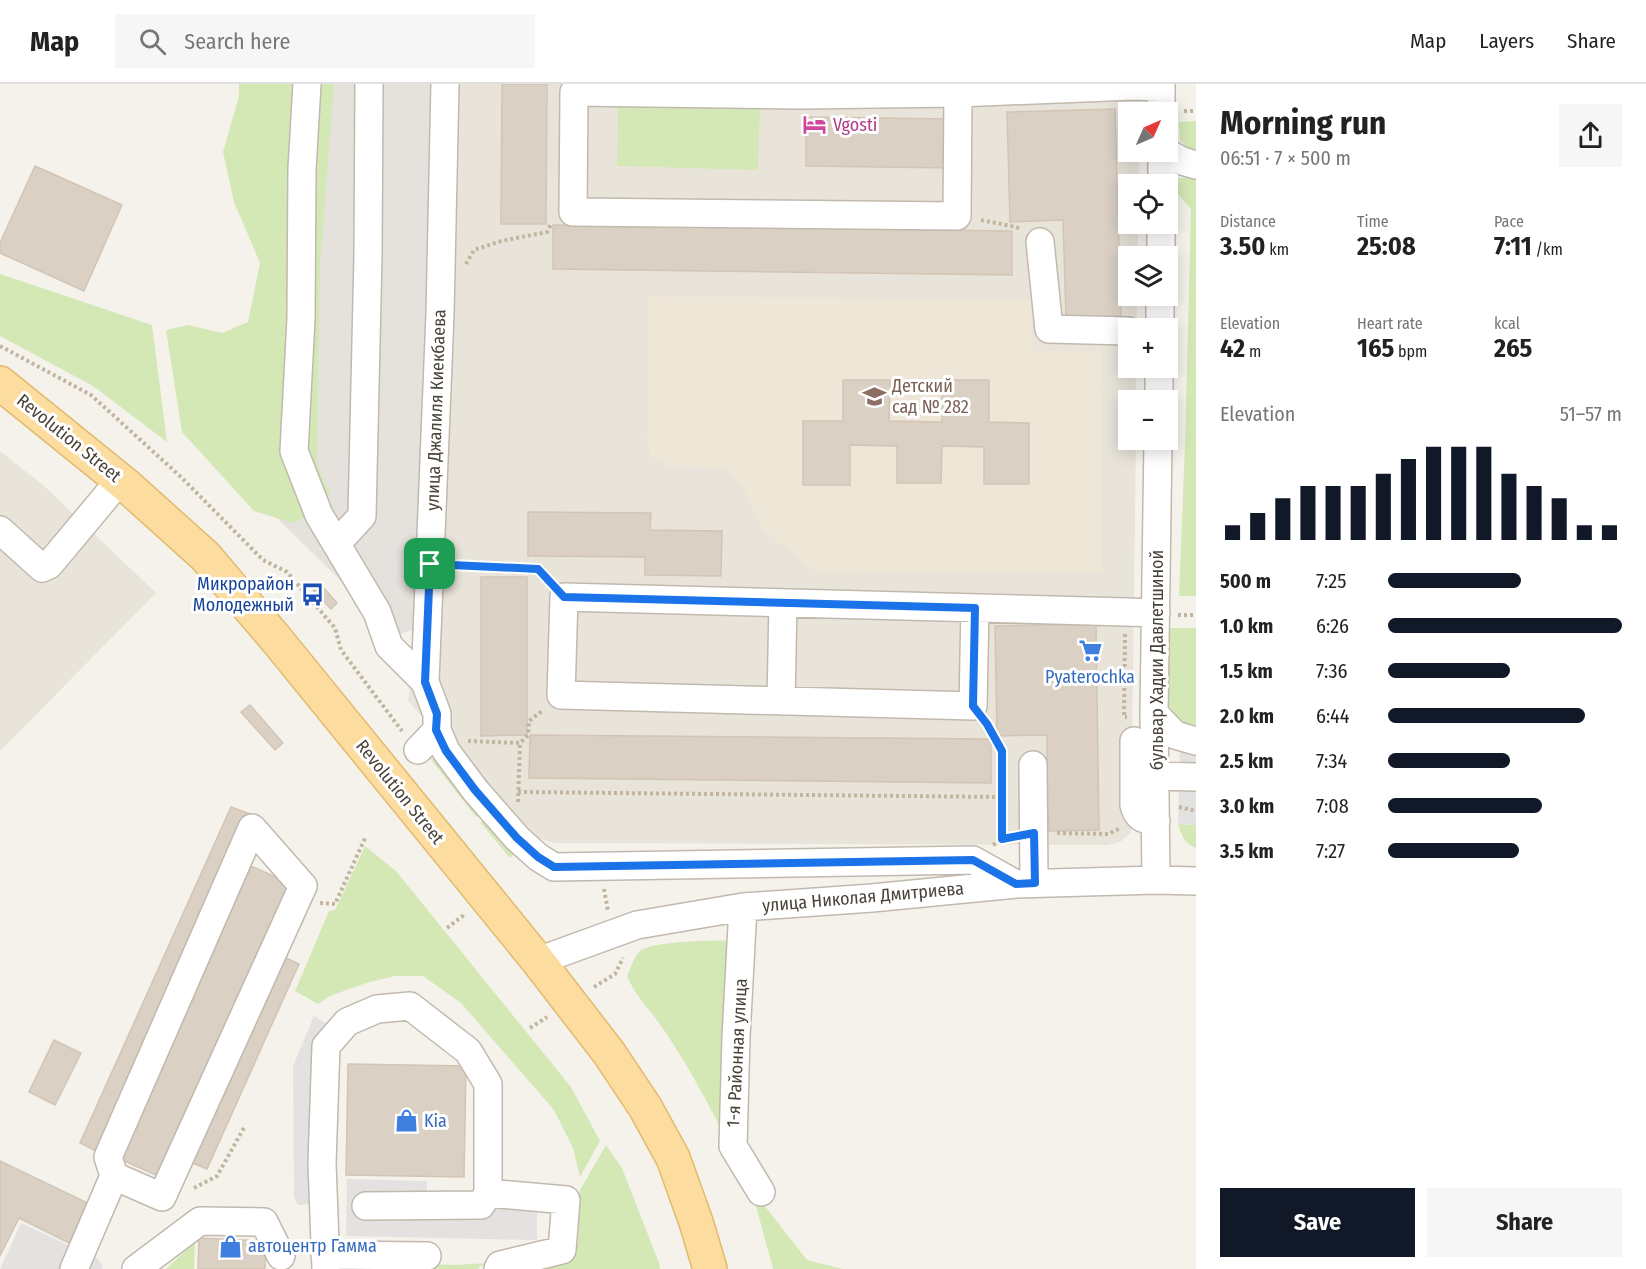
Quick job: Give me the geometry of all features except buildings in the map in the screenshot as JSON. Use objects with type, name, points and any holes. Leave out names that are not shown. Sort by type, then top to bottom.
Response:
[{"type":"main road","name":"Revolution Street","points":[[0,383],[120,480],[206,556],[538,961],[615,1062],[645,1107],[673,1158],[710,1269]]},
{"type":"street","points":[[307,84],[302,169],[302,319],[294,451],[319,515],[377,612],[389,646],[425,682]]},
{"type":"street","points":[[337,543],[362,516],[369,84]]},
{"type":"street","name":"улица Джалиля Киекбаева","points":[[445,84],[440,314],[425,682],[437,714],[436,730],[446,751],[475,790],[517,838],[538,857],[554,867],[973,860]]},
{"type":"street","points":[[958,93],[957,216],[573,212],[574,92],[800,95],[958,93],[1133,86],[1161,94]]},
{"type":"street","points":[[1178,159],[1196,165]]},
{"type":"street","points":[[1040,242],[1049,328],[1118,331]]},
{"type":"street","name":"бульвар Хадии Давлетшиной","points":[[1156,880],[1149,810],[1156,776],[1154,713],[1158,450]]},
{"type":"street","points":[[0,530],[42,568],[49,566],[120,480]]},
{"type":"street","points":[[975,608],[973,706],[561,695],[564,597],[1126,612],[1156,613]]},
{"type":"street","points":[[781,701],[783,603]]},
{"type":"street","points":[[1154,713],[1175,735],[1196,741]]},
{"type":"street","points":[[418,750],[436,730]]},
{"type":"street","points":[[1134,741],[1149,810]]},
{"type":"street","points":[[973,860],[1025,883],[1034,833],[1033,765]]},
{"type":"street","points":[[1156,776],[1196,777]]},
{"type":"street","points":[[74,1269],[114,1176],[108,1157],[252,828],[303,886],[162,1197],[114,1176]]},
{"type":"street","name":"улица Николая Дмитриева","points":[[538,961],[637,925],[743,907],[872,898],[1025,883],[1196,881]]},
{"type":"street","name":"1-я Районная улица","points":[[743,907],[733,1146],[761,1192]]},
{"type":"street","points":[[366,1206],[481,1205],[489,1193],[488,1084],[468,1051],[410,1006],[377,1009],[347,1022],[326,1046],[322,1163],[326,1262],[427,1256]]},
{"type":"street","points":[[489,1193],[566,1200],[562,1250],[500,1265],[498,1269]]},
{"type":"street","points":[[136,1269],[200,1221],[264,1222],[281,1256]]},
{"type":"path","points":[[462,272],[474,250],[501,241],[547,232],[556,215],[573,212]]},
{"type":"path","points":[[957,216],[1016,227],[1040,242]]},
{"type":"path","points":[[0,346],[91,395],[181,477],[263,560],[287,572],[335,628],[340,650],[418,750]]},
{"type":"path","points":[[430,564],[538,569],[564,597]]},
{"type":"path","points":[[1126,612],[1124,717],[1134,717],[1134,741]]},
{"type":"path","points":[[517,838],[520,743],[528,735],[529,721],[561,695]]},
{"type":"path","points":[[973,706],[987,724],[1002,751],[1002,839]]},
{"type":"path","points":[[436,730],[467,741],[520,743]]},
{"type":"path","points":[[518,792],[1002,797]]},
{"type":"path","points":[[973,860],[1002,839],[1034,833],[1109,834],[1125,822],[1149,810],[1173,805],[1196,811]]},
{"type":"path","points":[[296,902],[335,904],[366,836]]},
{"type":"path","points":[[530,1028],[615,974],[625,955]]},
{"type":"path","points":[[162,1197],[177,1197],[217,1176],[245,1126]]},
{"type":"shaded area","points":[[287,84],[439,84],[416,629],[396,635],[272,513]]},
{"type":"shaded area","points":[[439,84],[1140,84],[1139,102],[1118,102],[1118,162],[1139,162],[1139,174],[1118,174],[1118,234],[1138,234],[1138,246],[1118,246],[1118,306],[1137,306],[1137,318],[1118,318],[1118,378],[1136,378],[1136,390],[1118,390],[1118,450],[1136,450],[1131,833],[1120,842],[1107,845],[554,843],[522,833],[408,701],[416,629]]},
{"type":"shaded area","name":"Детский сад № 282","points":[[648,296],[1032,300],[1032,351],[1101,351],[1102,571],[818,574],[763,530],[743,487],[724,467],[666,466],[651,456],[647,441]]},
{"type":"shaded area","points":[[0,451],[43,485],[156,593],[0,751]]},
{"type":"shaded area","points":[[1180,746],[1196,747],[1196,825],[1178,824]]},
{"type":"shaded area","points":[[314,1016],[333,1028],[315,1204],[298,1205],[294,1197],[293,1066]]},
{"type":"shaded area","points":[[347,1179],[427,1181],[427,1201],[537,1203],[537,1240],[346,1236]]},
{"type":"shaded area","points":[[21,1223],[98,1259],[102,1269],[0,1269]]},
{"type":"green space","points":[[239,84],[334,84],[320,267],[317,465],[330,493],[305,517],[292,523],[254,511],[182,432],[166,330],[188,325],[222,333],[248,322],[260,263],[234,202],[223,152],[239,96]]},
{"type":"green space","points":[[618,101],[760,105],[758,170],[617,166]]},
{"type":"green space","points":[[1196,121],[1196,152],[1190,150],[1180,140],[1179,122]]},
{"type":"green space","points":[[1178,178],[1196,178],[1196,596],[1179,596],[1185,445],[1191,209],[1178,194]]},
{"type":"green space","points":[[0,274],[152,325],[167,442],[93,386],[0,336]]},
{"type":"green space","points":[[1164,628],[1196,628],[1196,732],[1186,730],[1167,712]]},
{"type":"green space","points":[[429,757],[443,764],[485,813],[476,817]]},
{"type":"green space","points":[[491,818],[519,851],[510,858],[480,822]]},
{"type":"green space","points":[[1178,824],[1196,825],[1196,848],[1184,839]]},
{"type":"green space","points":[[365,846],[396,871],[571,1087],[600,1141],[580,1177],[573,1148],[554,1110],[461,1003],[423,976],[395,976],[366,983],[330,996],[318,1004],[295,991],[329,911],[335,910]]},
{"type":"green space","points":[[738,940],[728,1143],[683,1060],[635,992],[627,976],[640,951],[648,947],[672,943]]},
{"type":"green space","points":[[606,1145],[622,1168],[660,1269],[539,1269],[568,1255],[578,1243],[580,1190]]},
{"type":"green space","points":[[760,1200],[807,1260],[843,1269],[773,1269],[756,1206]]},
{"type":"green space","points":[[195,1242],[194,1269],[166,1269]]},
{"type":"green space","points":[[346,1262],[456,1265],[486,1263],[477,1269],[340,1269]]},
{"type":"place","name":"Vgosti","points":[[815,125]]},
{"type":"place","name":"Детский сад № 282","points":[[874,396]]},
{"type":"place","name":"Микрорайон Молодежный","points":[[312,594]]},
{"type":"place","name":"Pyaterochka","points":[[1090,651]]},
{"type":"place","name":"Kia","points":[[406,1121]]},
{"type":"place","name":"автоцентр Гамма","points":[[230,1246]]},
{"type":"route","points":[[430,564],[538,569],[564,597],[975,608],[973,706],[987,724],[1002,751],[1002,839],[1034,833],[1035,883],[1016,884],[973,860],[554,867],[538,857],[517,838],[475,790],[446,751],[436,730],[437,714],[425,682],[430,564]]}]
